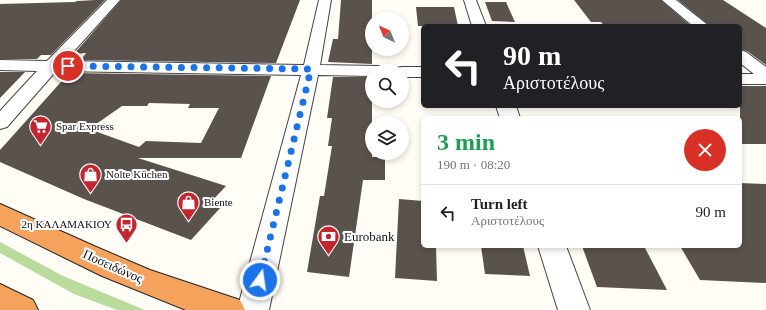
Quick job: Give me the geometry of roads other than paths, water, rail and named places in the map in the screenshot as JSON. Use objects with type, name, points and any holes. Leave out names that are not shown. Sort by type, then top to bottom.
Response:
[{"type":"highway","name":"Ποσειδώνος","points":[[0,214],[39,234],[162,288],[229,310]]},
{"type":"highway","points":[[0,298],[22,310]]},
{"type":"street","points":[[0,123],[51,66],[114,0]]},
{"type":"street","points":[[253,310],[311,69],[325,0]]},
{"type":"street","points":[[470,0],[478,24]]},
{"type":"street","points":[[668,0],[699,24]]},
{"type":"street","points":[[742,57],[766,75]]},
{"type":"street","points":[[0,65],[365,71]]},
{"type":"street","points":[[409,72],[421,72]]},
{"type":"street","points":[[742,78],[766,79]]},
{"type":"street","points":[[553,248],[574,310]]},
{"type":"place","name":"Spar Express","points":[[40,146]]},
{"type":"place","name":"Nolte Küchen","points":[[91,194]]},
{"type":"place","name":"Biente","points":[[189,222]]},
{"type":"place","name":"2η ΚΑΛΑΜΑΚΙΟΥ","points":[[127,244]]},
{"type":"place","name":"Eurobank","points":[[329,256]]}]
